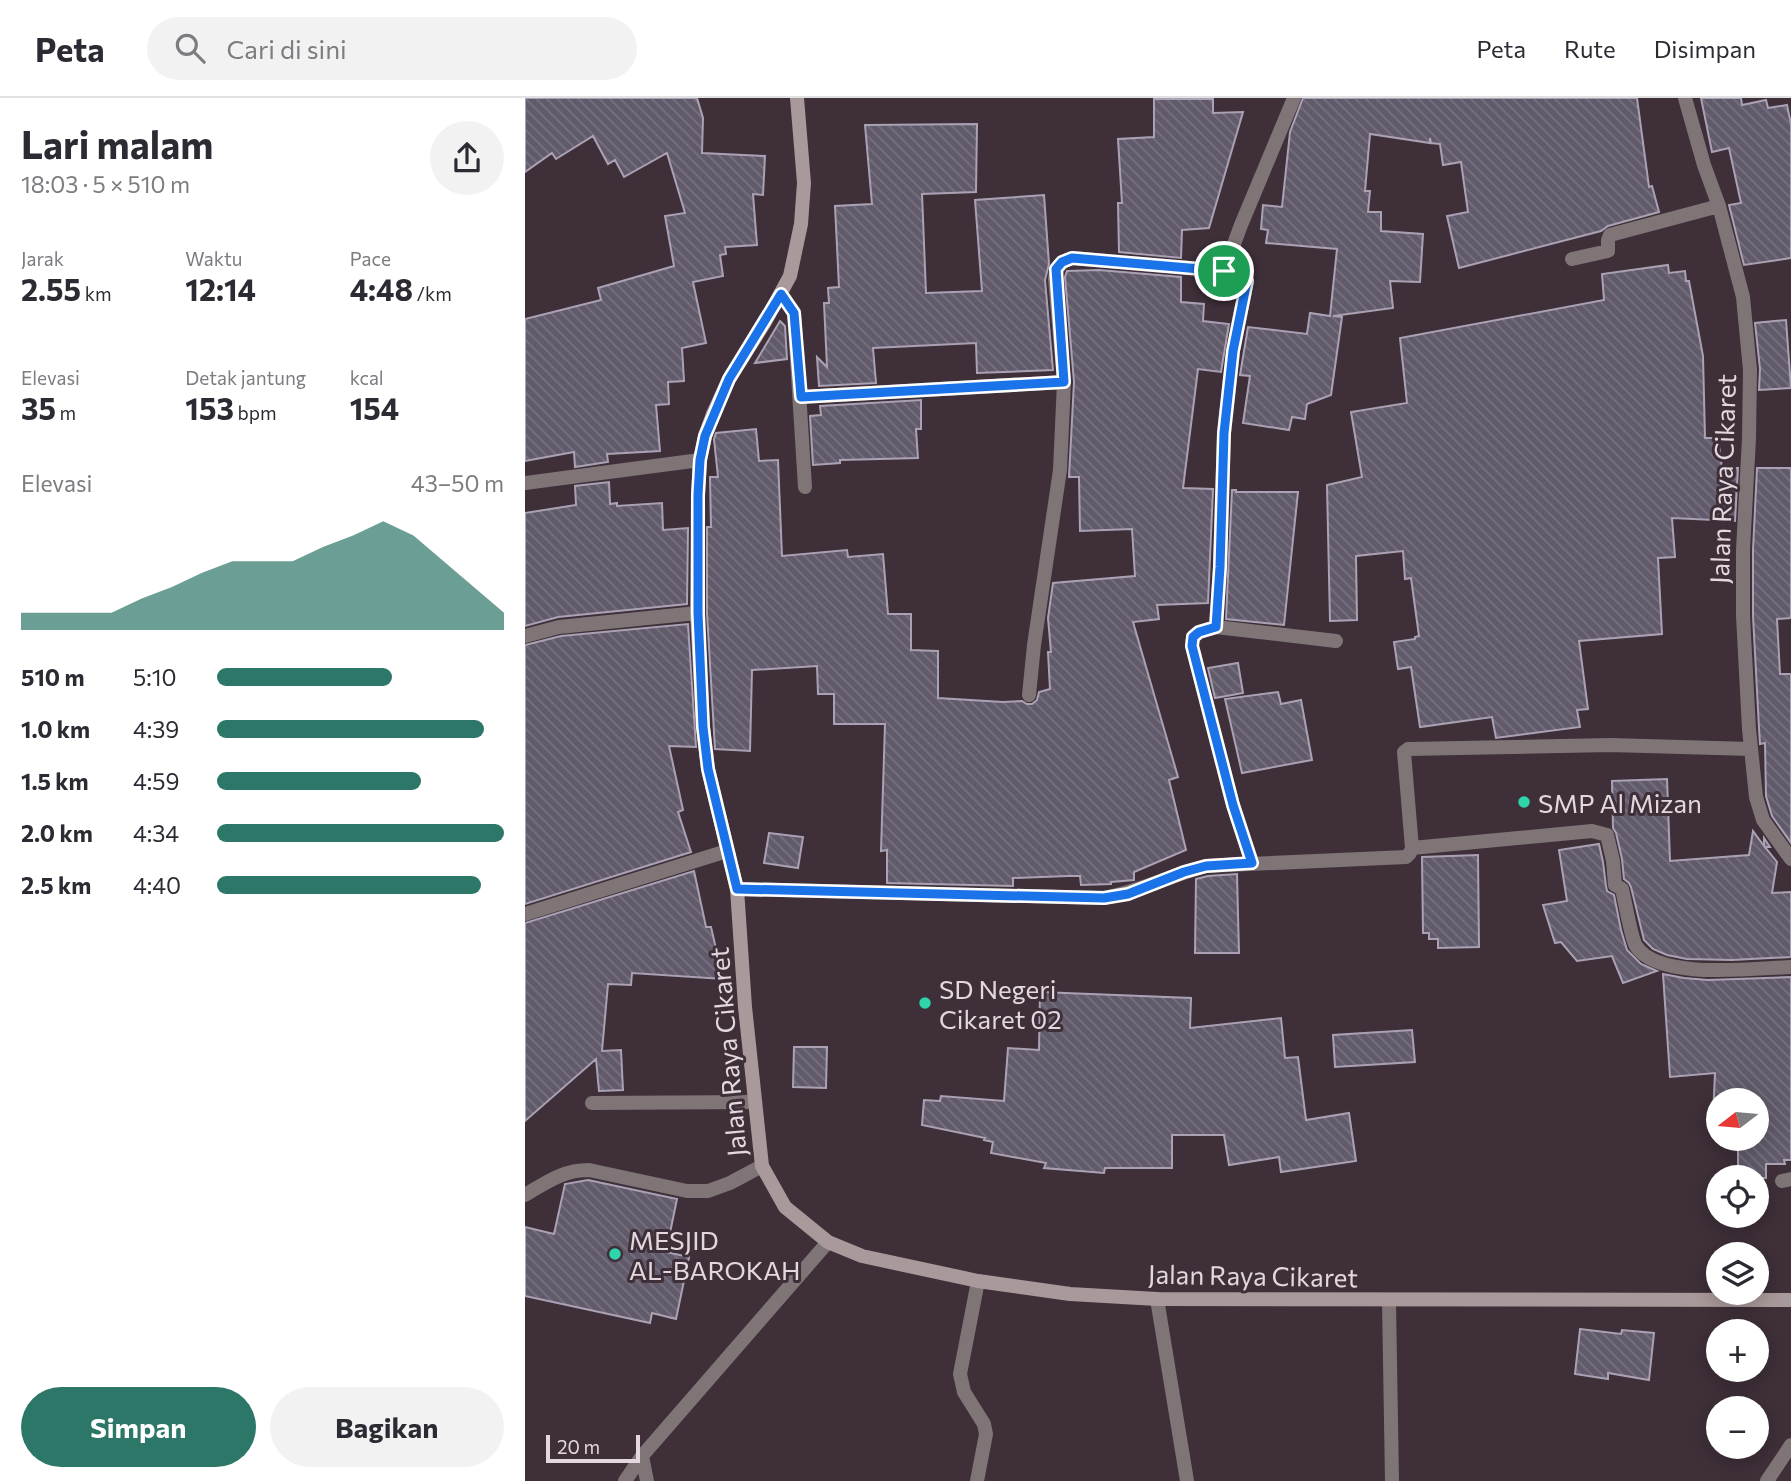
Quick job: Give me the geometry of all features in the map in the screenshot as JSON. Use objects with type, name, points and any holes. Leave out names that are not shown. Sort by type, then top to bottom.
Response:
[{"type":"main road","name":"Jalan Raya Cikaret","points":[[797,98],[804,183],[796,251],[790,276],[729,379],[705,436],[700,460],[698,495],[698,613],[703,727],[708,769],[737,889],[745,1007],[762,1166],[785,1207],[828,1242],[862,1256],[978,1281],[1070,1294],[1157,1299],[1389,1301],[1791,1300]]},
{"type":"street","points":[[1224,271],[1294,98]]},
{"type":"street","name":"Jalan Raya Cikaret","points":[[1685,98],[1719,206],[1743,297],[1750,370],[1743,616],[1751,749],[1756,797],[1763,820],[1791,859]]},
{"type":"street","points":[[1572,259],[1608,251],[1610,236],[1719,206]]},
{"type":"street","points":[[1029,695],[1060,470],[1064,382],[1055,279],[1056,269],[1062,262],[1072,258],[1224,271],[1242,275],[1247,281],[1233,351],[1224,433],[1216,627]]},
{"type":"street","points":[[781,294],[794,313],[805,487]]},
{"type":"street","points":[[801,397],[1064,382]]},
{"type":"street","points":[[525,483],[700,460]]},
{"type":"street","points":[[525,636],[559,627],[698,613]]},
{"type":"street","points":[[1252,863],[1233,805],[1192,646],[1193,637],[1199,632],[1216,627],[1336,641]]},
{"type":"street","points":[[737,889],[1104,898],[1128,894],[1206,866],[1406,856],[1412,848],[1403,752],[1408,749],[1610,745],[1751,749]]},
{"type":"street","points":[[1412,848],[1592,831],[1607,835],[1615,885],[1622,890],[1635,946],[1647,957],[1661,964],[1704,971],[1791,967]]},
{"type":"street","points":[[525,914],[727,851]]},
{"type":"street","points":[[592,1103],[754,1102]]},
{"type":"street","points":[[525,1195],[568,1171],[589,1170],[687,1191],[708,1191],[762,1166]]},
{"type":"street","points":[[625,1481],[642,1456],[828,1242]]},
{"type":"street","points":[[977,1481],[986,1434],[984,1424],[964,1392],[960,1374],[978,1281]]},
{"type":"street","points":[[1157,1299],[1187,1481]]},
{"type":"street","points":[[1389,1301],[1392,1481]]},
{"type":"street","points":[[1767,1481],[1791,1445]]},
{"type":"street","points":[[642,1456],[647,1481]]},
{"type":"building","points":[[525,98],[697,98],[703,118],[702,153],[765,156],[763,195],[753,194],[757,245],[725,247],[726,254],[720,255],[723,276],[693,282],[706,343],[682,348],[684,381],[668,382],[669,404],[656,405],[660,451],[607,454],[608,462],[575,467],[574,452],[525,461],[525,319],[601,300],[598,288],[674,266],[665,216],[685,213],[667,153],[624,177],[615,160],[608,164],[593,136],[556,159],[552,153],[525,172]]},
{"type":"building","points":[[1303,98],[1637,98],[1649,187],[1652,186],[1659,212],[1608,226],[1601,231],[1459,268],[1447,216],[1468,212],[1461,162],[1443,165],[1440,144],[1431,143],[1430,138],[1430,143],[1370,134],[1365,191],[1370,191],[1368,212],[1381,212],[1381,231],[1423,234],[1420,282],[1390,281],[1393,308],[1333,316],[1342,317],[1331,395],[1307,404],[1305,419],[1292,417],[1289,430],[1243,423],[1250,376],[1240,375],[1248,327],[1307,334],[1310,313],[1330,316],[1337,249],[1266,243],[1268,230],[1261,229],[1263,205],[1282,207],[1290,132]]},
{"type":"building","points":[[1701,98],[1741,98],[1742,105],[1766,100],[1768,108],[1787,105],[1791,124],[1791,258],[1744,265],[1729,205],[1741,203],[1729,148],[1712,152]]},
{"type":"building","points":[[1154,99],[1213,99],[1213,113],[1243,112],[1209,228],[1182,230],[1181,258],[1119,252],[1118,203],[1122,203],[1118,139],[1154,137]]},
{"type":"building","points":[[977,124],[976,192],[922,194],[926,293],[982,291],[975,200],[1044,195],[1049,264],[1045,280],[1053,370],[977,373],[976,343],[873,348],[876,383],[819,386],[817,357],[827,367],[824,303],[829,303],[828,288],[839,287],[835,206],[872,204],[865,125]]},
{"type":"building","points":[[1668,265],[1669,273],[1685,271],[1686,281],[1689,281],[1703,356],[1705,438],[1718,438],[1722,468],[1738,468],[1735,521],[1672,518],[1675,557],[1658,558],[1662,634],[1579,641],[1588,709],[1577,710],[1580,727],[1496,738],[1492,717],[1420,727],[1411,667],[1398,669],[1394,642],[1419,636],[1411,578],[1405,579],[1403,551],[1356,556],[1357,620],[1330,621],[1327,485],[1362,477],[1351,412],[1407,403],[1400,338],[1604,300],[1602,274]]},
{"type":"building","points":[[1099,270],[1181,277],[1181,302],[1204,304],[1203,321],[1229,324],[1221,372],[1198,369],[1183,488],[1213,489],[1208,603],[1157,605],[1159,619],[1133,622],[1178,777],[1169,780],[1186,850],[1134,872],[1134,880],[1111,884],[1081,885],[1080,876],[1013,878],[1013,886],[887,883],[887,850],[881,851],[885,724],[834,724],[834,694],[818,694],[817,666],[752,670],[750,751],[715,749],[707,613],[707,527],[711,527],[710,477],[718,477],[714,439],[716,433],[756,429],[759,461],[778,460],[782,556],[847,550],[848,557],[883,554],[888,614],[911,614],[911,650],[938,651],[938,698],[1022,701],[1032,704],[1037,700],[1039,692],[1050,689],[1048,618],[1053,583],[1135,576],[1132,529],[1080,531],[1079,477],[1069,477],[1074,382],[1065,277],[1067,271]]},
{"type":"building","points":[[1786,320],[1791,388],[1759,390],[1760,369],[1755,323]]},
{"type":"building","points":[[780,321],[785,326],[787,359],[755,363]]},
{"type":"building","points":[[921,400],[921,429],[916,429],[918,458],[840,460],[840,463],[813,465],[810,416],[821,415],[820,406]]},
{"type":"building","points":[[1757,468],[1791,468],[1791,618],[1777,619],[1780,674],[1791,674],[1791,843],[1772,816],[1766,796],[1765,743],[1760,744],[1753,616]]},
{"type":"building","points":[[609,482],[610,504],[617,503],[617,506],[662,503],[663,530],[688,528],[687,604],[558,617],[525,626],[525,513],[576,505],[575,486]]},
{"type":"building","points":[[1232,490],[1298,492],[1284,625],[1226,619]]},
{"type":"building","points":[[688,624],[696,747],[669,746],[683,810],[678,812],[691,852],[525,904],[525,645],[561,636]]},
{"type":"building","points":[[1238,663],[1243,693],[1215,698],[1208,668]]},
{"type":"building","points":[[1278,692],[1281,704],[1301,700],[1312,760],[1242,773],[1225,699]]},
{"type":"building","points":[[1667,779],[1670,861],[1749,855],[1753,831],[1764,846],[1764,838],[1770,847],[1765,847],[1777,862],[1772,893],[1791,892],[1791,957],[1687,959],[1653,949],[1644,940],[1631,887],[1624,879],[1622,859],[1613,828],[1612,781]]},
{"type":"building","points":[[769,833],[803,837],[798,868],[764,863]]},
{"type":"building","points":[[1599,844],[1607,891],[1614,895],[1627,950],[1641,964],[1657,971],[1623,983],[1612,956],[1577,961],[1561,942],[1555,943],[1543,905],[1567,901],[1559,850]]},
{"type":"building","points":[[1478,855],[1479,947],[1438,948],[1438,939],[1429,939],[1429,933],[1423,933],[1422,857]]},
{"type":"building","points":[[694,871],[706,927],[711,927],[723,979],[632,973],[631,985],[608,984],[602,1051],[621,1050],[623,1090],[599,1091],[596,1059],[525,1121],[525,923]]},
{"type":"building","points":[[1237,874],[1239,953],[1195,953],[1196,879]]},
{"type":"building","points":[[1663,974],[1708,980],[1791,977],[1791,1160],[1784,1160],[1785,1164],[1738,1165],[1738,1152],[1769,1152],[1769,1088],[1714,1088],[1715,1073],[1670,1077]]},
{"type":"building","points":[[1040,992],[1191,998],[1190,1028],[1281,1018],[1285,1058],[1298,1057],[1306,1120],[1349,1113],[1356,1161],[1281,1172],[1279,1157],[1229,1165],[1224,1135],[1172,1135],[1172,1168],[1105,1168],[1104,1173],[1044,1168],[1046,1163],[991,1153],[993,1142],[984,1140],[985,1138],[922,1125],[924,1100],[940,1101],[941,1096],[1004,1101],[1008,1048],[1039,1050]]},
{"type":"building","points":[[1412,1030],[1415,1062],[1335,1067],[1333,1035]]},
{"type":"building","points":[[794,1047],[827,1047],[826,1088],[793,1087]]},
{"type":"building","points":[[588,1180],[677,1199],[666,1252],[689,1257],[676,1319],[652,1313],[650,1323],[525,1296],[525,1227],[554,1234],[565,1184]]},
{"type":"building","points":[[1580,1329],[1621,1334],[1622,1330],[1654,1333],[1649,1380],[1608,1373],[1608,1379],[1575,1374]]},
{"type":"place","name":"SMP Al Mizan","points":[[1524,802]]},
{"type":"place","name":"SD Negeri Cikaret 02","points":[[925,1003]]},
{"type":"place","name":"MESJID AL-BAROKAH","points":[[615,1254]]},
{"type":"route","points":[[1072,258],[1224,271],[1242,275],[1247,281],[1247,288],[1233,351],[1224,433],[1216,627],[1199,632],[1193,637],[1192,646],[1233,805],[1252,863],[1206,866],[1128,894],[1104,898],[737,889],[708,769],[703,727],[698,613],[700,460],[705,436],[729,379],[781,294],[794,313],[801,397],[1064,382],[1055,279],[1056,269],[1062,262],[1072,258]]}]
